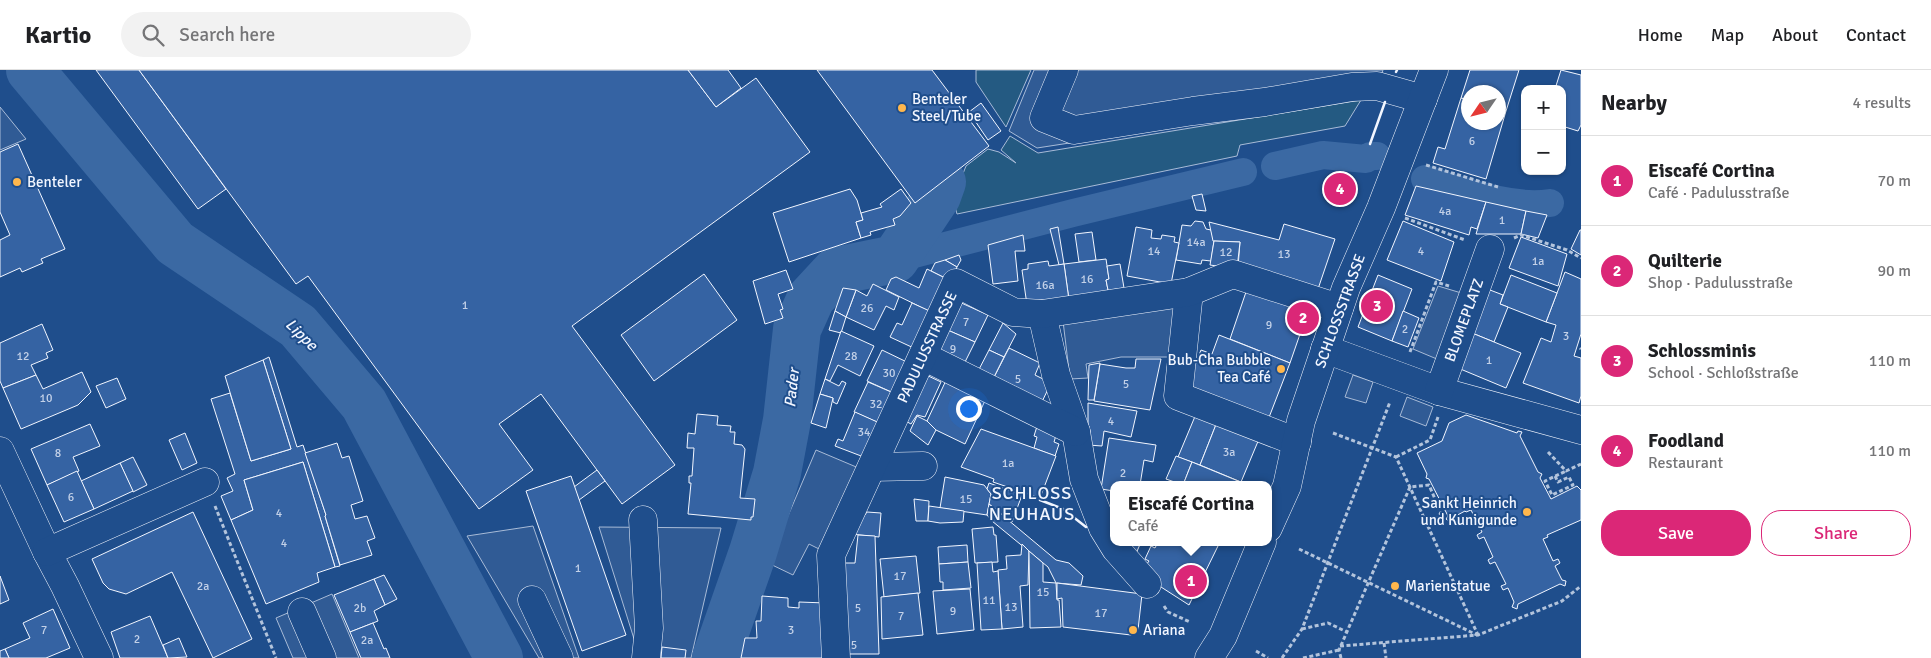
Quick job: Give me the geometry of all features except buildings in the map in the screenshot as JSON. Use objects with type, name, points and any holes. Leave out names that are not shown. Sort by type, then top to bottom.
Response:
[{"type":"street","points":[[1064,70],[1044,118],[1074,130],[1193,111],[1265,102],[1352,87],[1377,86],[1423,99]]},
{"type":"street","name":"SCHLOSSSTRASSE","points":[[1272,519],[1287,486],[1301,421],[1324,349],[1434,70]]},
{"type":"street","name":"BLOMEPLATZ","points":[[1443,392],[1490,249]]},
{"type":"street","name":"PADULUSSTRASSE","points":[[836,658],[831,555],[956,283],[1013,312],[1042,314],[1189,292],[1233,274],[1340,308]]},
{"type":"street","points":[[1189,292],[1178,396],[1297,442]]},
{"type":"street","points":[[1042,314],[1056,375],[1076,432],[1084,479],[1103,528],[1110,539]]},
{"type":"street","points":[[1324,349],[1443,392],[1579,424]]},
{"type":"street","points":[[923,356],[1076,432]]},
{"type":"street","points":[[0,451],[47,552],[100,658]]},
{"type":"street","points":[[872,467],[923,466]]},
{"type":"street","points":[[47,552],[205,482]]},
{"type":"street","points":[[642,520],[649,628],[646,658]]},
{"type":"street","points":[[1115,546],[1147,584]]},
{"type":"street","points":[[1209,658],[1223,636],[1260,546]]},
{"type":"street","points":[[532,600],[559,658]]},
{"type":"street","points":[[302,612],[322,658]]},
{"type":"path","points":[[1418,163],[1498,187]]},
{"type":"path","points":[[1282,658],[1302,629],[1436,282],[1474,294]]},
{"type":"path","points":[[1396,457],[1430,440],[1443,392]]},
{"type":"path","points":[[1333,433],[1396,457],[1478,635]]},
{"type":"path","points":[[1548,452],[1566,471]]},
{"type":"path","points":[[1555,476],[1558,482],[1569,477],[1573,485],[1552,495],[1545,481],[1555,476],[1581,464]]},
{"type":"path","points":[[205,482],[276,658]]},
{"type":"path","points":[[1410,487],[1429,485],[1437,499],[1441,513],[1429,528]]},
{"type":"path","points":[[1341,658],[1340,648],[1410,487]]},
{"type":"path","points":[[1299,549],[1478,635]]},
{"type":"path","points":[[1303,658],[1340,648],[1478,635],[1562,601],[1581,586]]},
{"type":"path","points":[[1302,629],[1328,624],[1347,632]]},
{"type":"path","points":[[1384,643],[1386,658]]},
{"type":"path","points":[[1256,652],[1268,658]]},
{"type":"shaded area","points":[[976,70],[1031,70],[1006,127],[976,82]]},
{"type":"shaded area","points":[[1034,70],[1383,70],[1377,86],[1368,97],[1037,148],[1009,131]]},
{"type":"shaded area","points":[[1361,100],[1345,126],[1240,145],[1237,156],[957,214],[953,199],[966,166],[988,149],[999,152],[1016,163],[1001,150],[1010,136],[1038,153]]},
{"type":"shaded area","points":[[0,107],[26,139],[0,150]]},
{"type":"shaded area","points":[[1438,286],[1468,295],[1444,362],[1413,349]]},
{"type":"shaded area","points":[[1174,304],[1172,357],[1121,357],[1086,364],[1088,378],[1070,379],[1063,321]]},
{"type":"shaded area","points":[[1353,375],[1373,382],[1366,403],[1345,397]]},
{"type":"shaded area","points":[[1407,397],[1433,407],[1426,426],[1400,416]]},
{"type":"shaded area","points":[[816,450],[861,469],[821,550],[809,544],[793,575],[766,562],[782,530]]},
{"type":"shaded area","points":[[533,526],[579,658],[539,658],[467,536]]},
{"type":"shaded area","points":[[599,527],[721,528],[691,658],[640,658]]},
{"type":"shaded area","points":[[332,594],[359,658],[293,658],[276,618]]},
{"type":"waterway","name":"Lippe","points":[[30,70],[175,243],[298,326],[364,404],[499,658]]},
{"type":"waterway","points":[[1275,166],[1323,155],[1366,159],[1370,156],[1377,156]]},
{"type":"waterway","points":[[895,259],[1243,172]]},
{"type":"waterway","points":[[1425,179],[1503,201],[1535,204],[1550,203]]},
{"type":"waterway","name":"Pader","points":[[716,658],[753,552],[777,473],[787,420],[797,329],[811,298],[836,271],[895,259],[937,196],[942,182]]},
{"type":"wall","points":[[1370,144],[1385,102]]},
{"type":"wall","points":[[1040,500],[1063,509],[1086,527]]},
{"type":"place","name":"Benteler Steel/Tube","points":[[902,108]]},
{"type":"place","name":"Benteler","points":[[17,182]]},
{"type":"place","name":"Foodland","points":[[1340,189]]},
{"type":"place","name":"Schlossminis","points":[[1377,306]]},
{"type":"place","name":"Quilterie","points":[[1303,318]]},
{"type":"place","name":"Bub-Cha Bubble Tea Café","points":[[1281,369]]},
{"type":"place","name":"Sankt Heinrich und Kunigunde","points":[[1527,512]]},
{"type":"place","name":"Eiscafé Cortina","points":[[1191,581]]},
{"type":"place","name":"Marienstatue","points":[[1395,586]]},
{"type":"place","name":"Ariana","points":[[1133,630]]},
{"type":"district","name":"SCHLOSS NEUHAUS","points":[[1032,503]]}]
